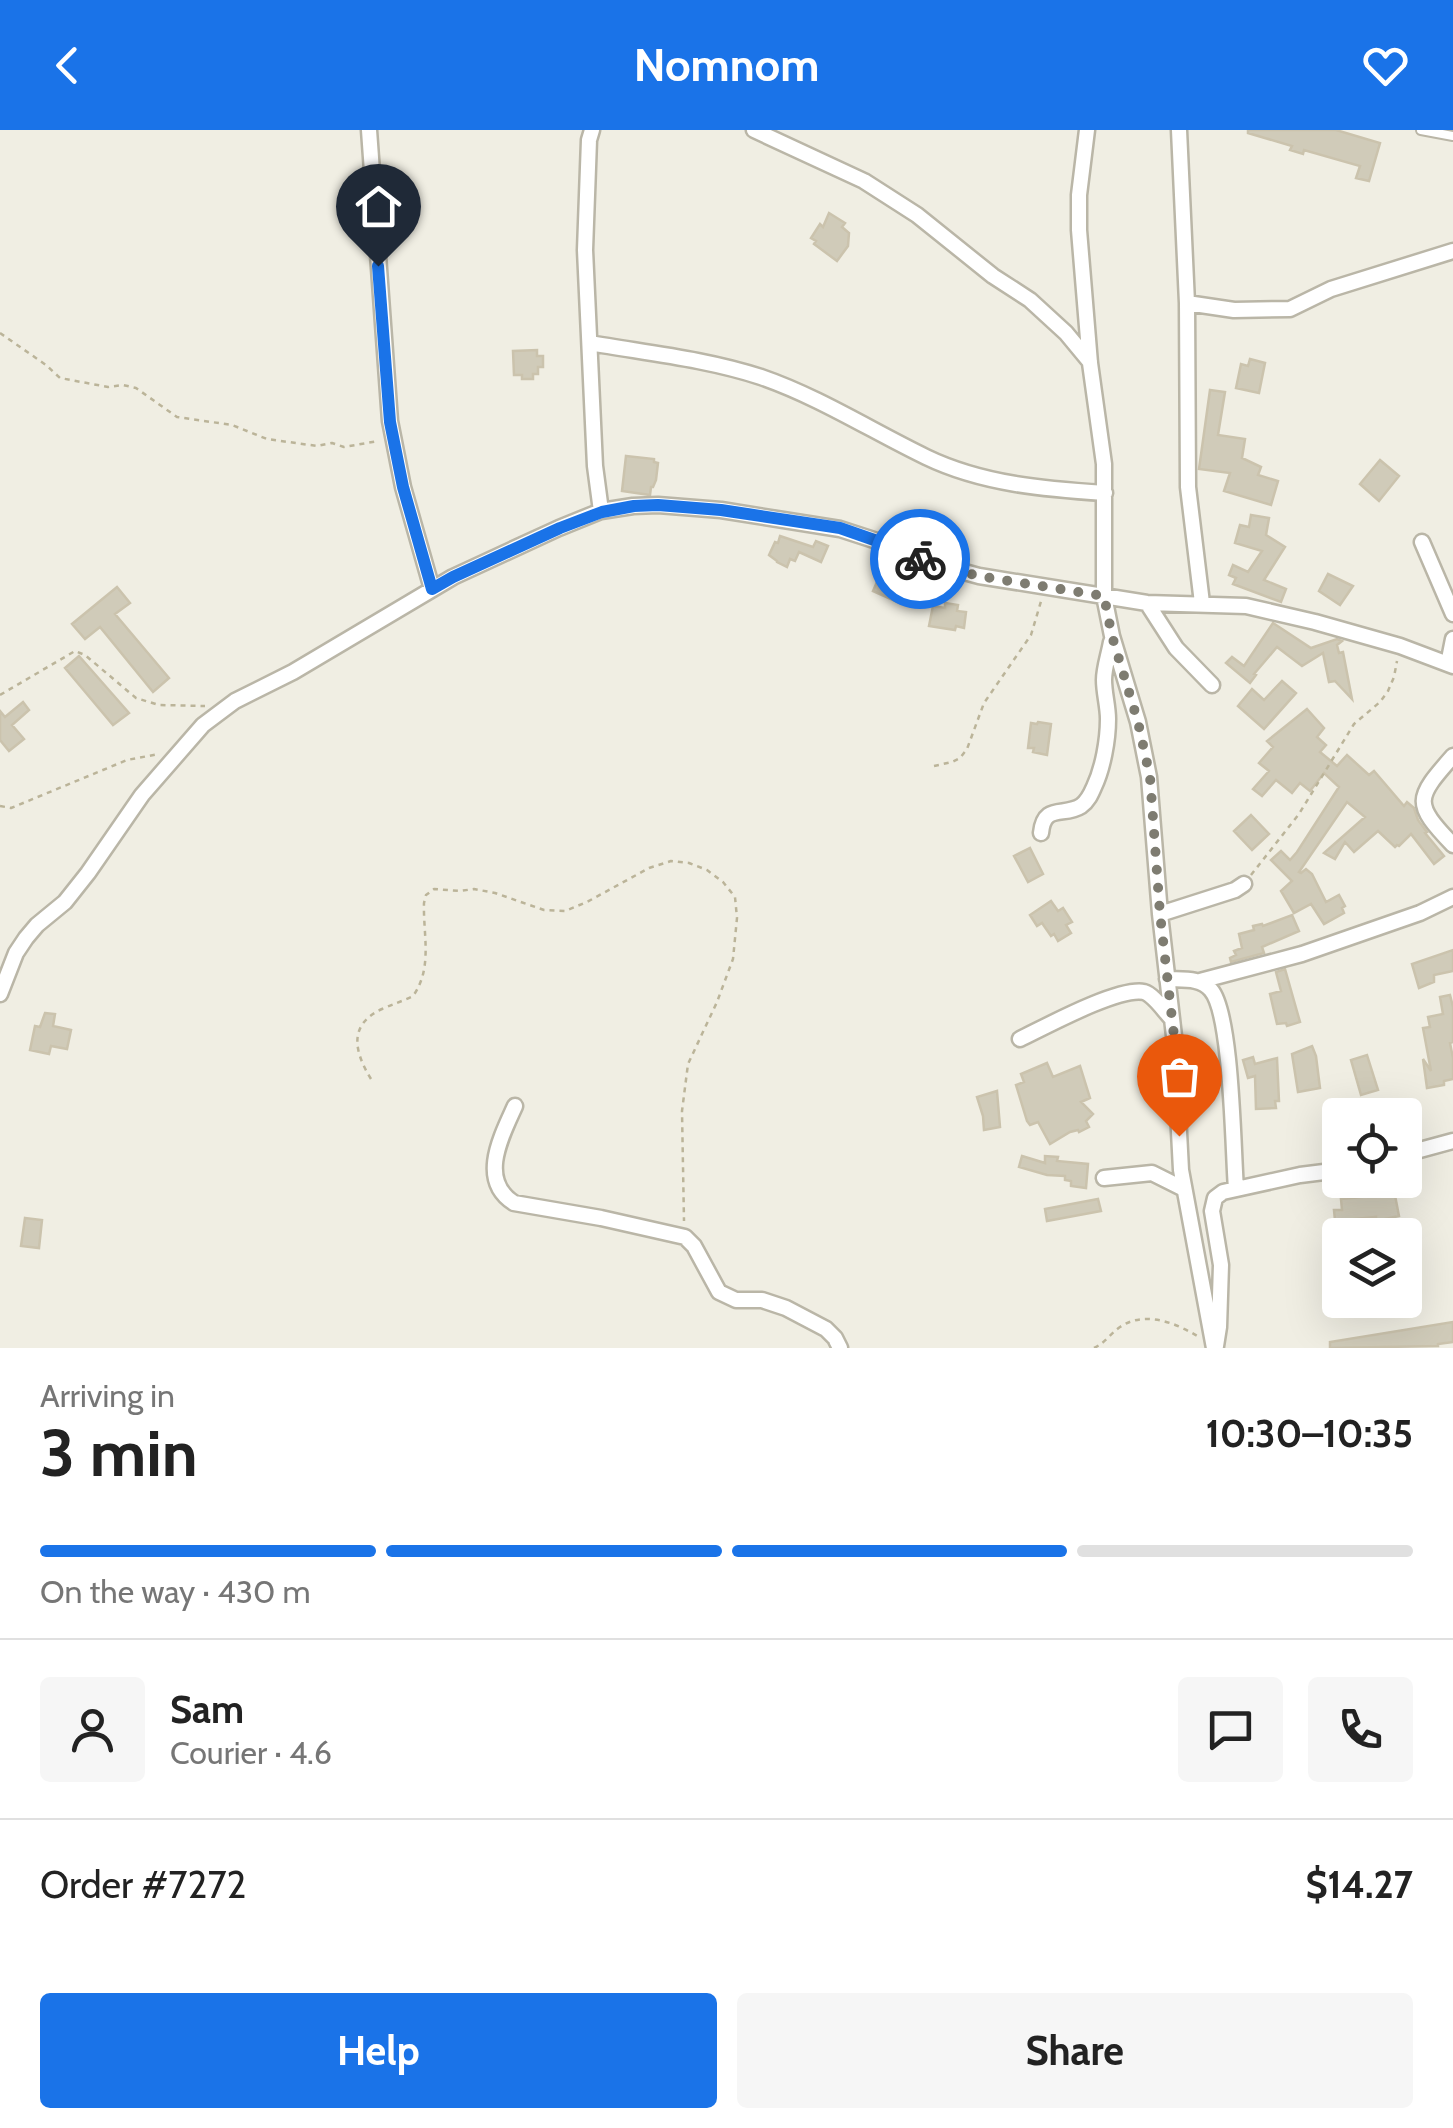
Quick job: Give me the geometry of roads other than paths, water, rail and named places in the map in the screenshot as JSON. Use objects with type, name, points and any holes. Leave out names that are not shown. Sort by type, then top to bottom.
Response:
[{"type":"street","points":[[369,130],[387,400],[403,487],[432,589]]},
{"type":"street","points":[[592,130],[585,250],[595,466],[602,512]]},
{"type":"street","points":[[754,130],[864,182],[918,215],[993,276],[1030,300],[1090,362]]},
{"type":"street","points":[[1086,130],[1079,230],[1100,432],[1104,596],[1150,777],[1184,1189],[1214,1347]]},
{"type":"street","points":[[1179,130],[1187,304],[1188,487],[1202,603]]},
{"type":"street","points":[[1187,304],[1234,310],[1290,309],[1331,289],[1453,252]]},
{"type":"street","points":[[590,344],[706,363],[762,378],[928,458],[985,478],[1038,488],[1104,492]]},
{"type":"street","points":[[0,994],[16,952],[26,938],[65,902],[142,795],[203,725],[226,707],[432,589],[602,512],[658,505],[840,528],[924,562],[978,576],[1147,603],[1246,606],[1400,646],[1450,665],[1453,638]]},
{"type":"street","points":[[1422,542],[1453,614]]},
{"type":"street","points":[[1147,603],[1176,648],[1212,685]]},
{"type":"street","points":[[1041,833],[1046,817],[1077,809],[1086,802],[1096,782],[1108,720],[1104,680],[1112,636]]},
{"type":"street","points":[[1453,756],[1432,780],[1424,794],[1423,807],[1453,845]]},
{"type":"street","points":[[1160,914],[1244,884]]},
{"type":"street","points":[[1167,979],[1200,981],[1302,954],[1453,898]]},
{"type":"street","points":[[1200,981],[1212,990],[1223,1018],[1236,1189]]},
{"type":"street","points":[[1020,1039],[1101,1001],[1142,992],[1149,994],[1172,1020]]},
{"type":"street","points":[[515,1106],[496,1159],[494,1177],[503,1196],[514,1203],[685,1237],[719,1292],[736,1300],[762,1300],[786,1308],[826,1329],[840,1348]]},
{"type":"street","points":[[1422,1149],[1453,1141]]},
{"type":"street","points":[[1214,1347],[1219,1327],[1221,1265],[1212,1203],[1223,1192],[1322,1172]]},
{"type":"street","points":[[1104,1178],[1152,1173],[1184,1189]]},
{"type":"lane","points":[[1421,130],[1453,136]]}]
